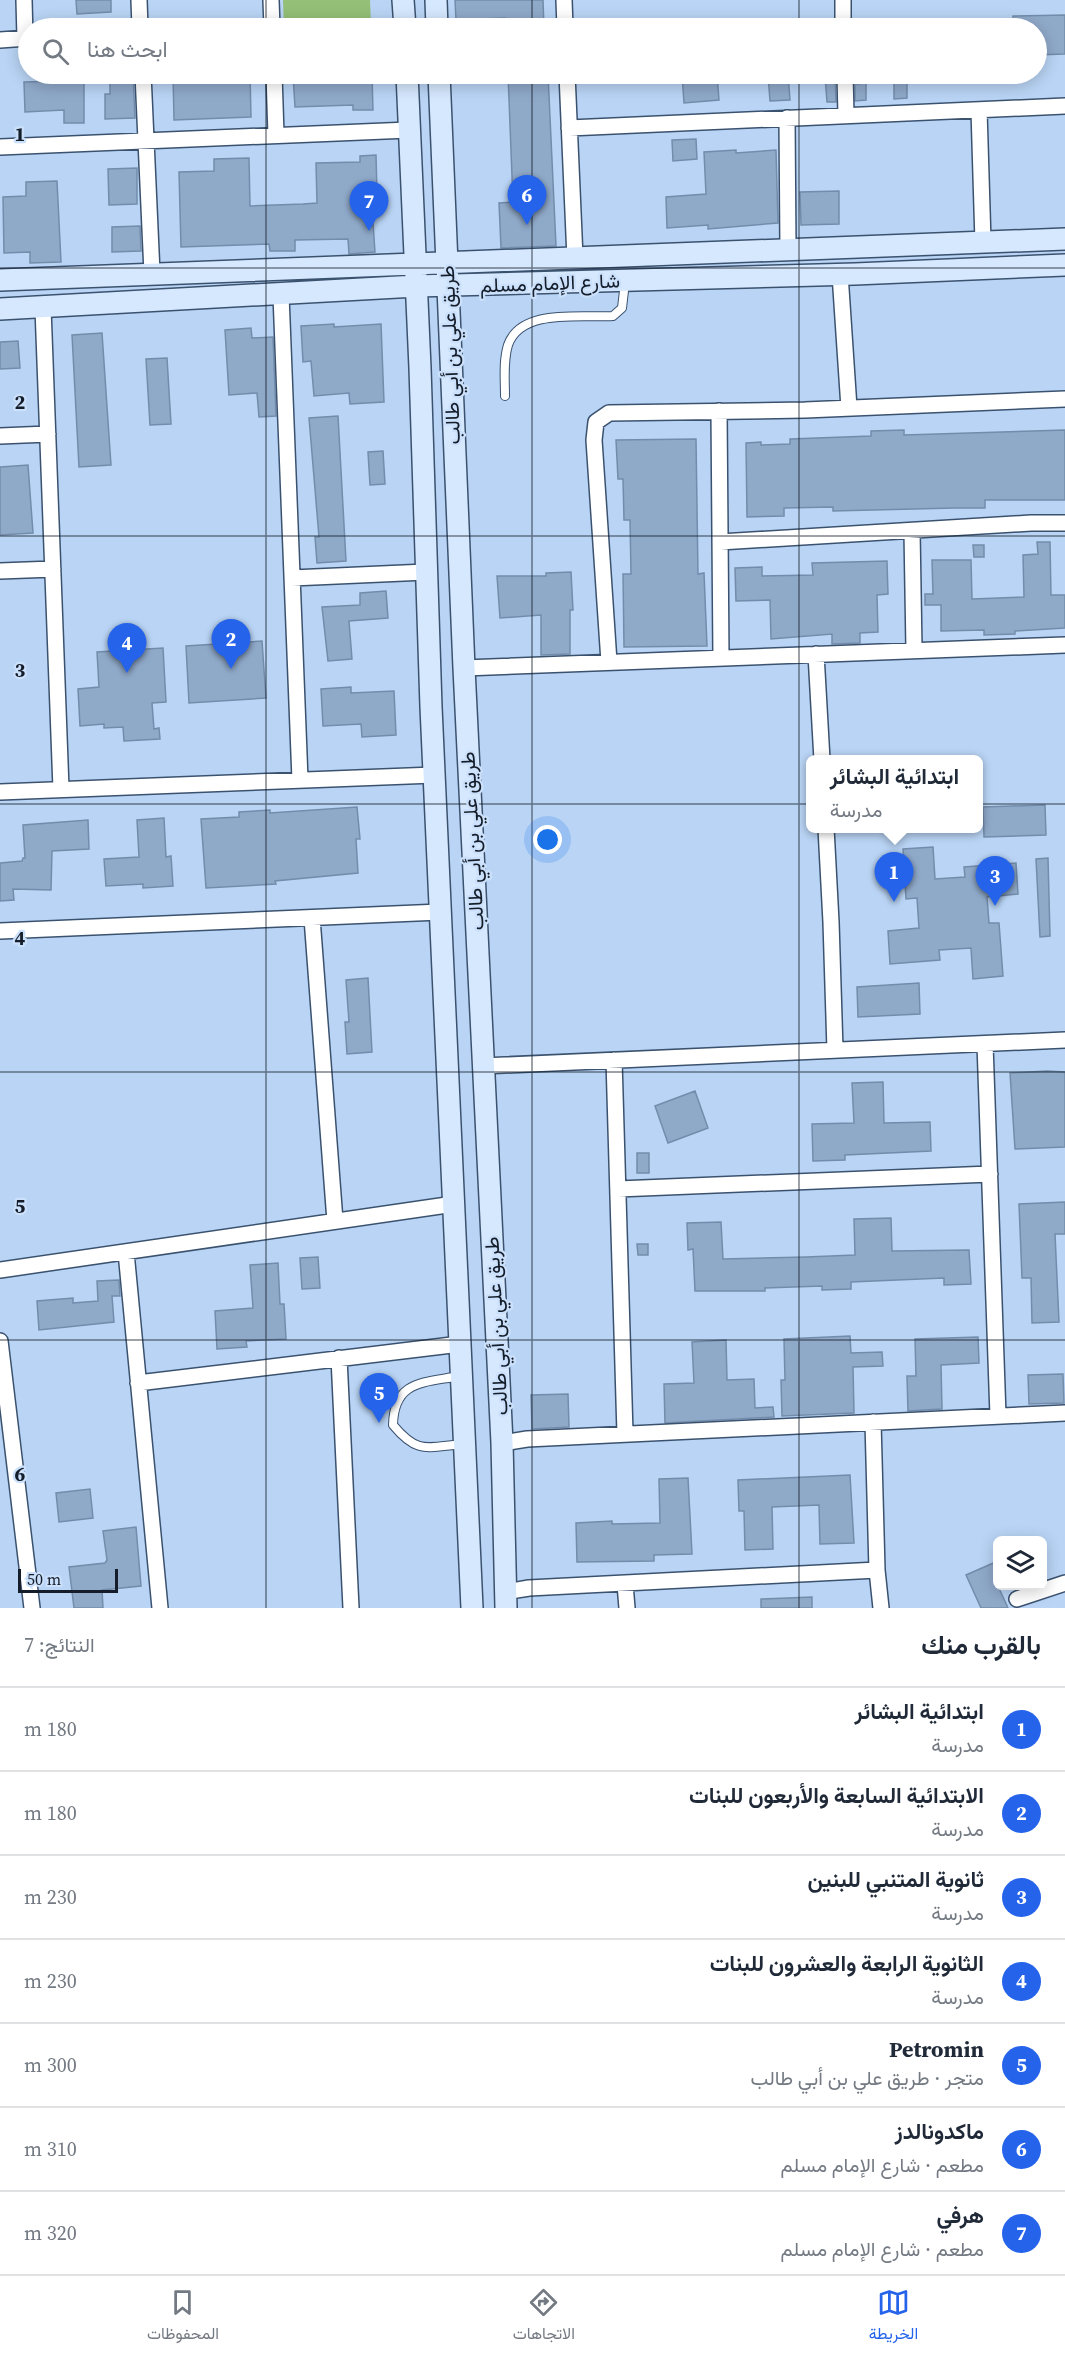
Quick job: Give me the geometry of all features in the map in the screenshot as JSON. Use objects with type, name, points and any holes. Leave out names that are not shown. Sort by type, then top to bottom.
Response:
[{"type":"main road","points":[[403,0],[404,18]]},
{"type":"main road","points":[[436,0],[437,18]]},
{"type":"main road","name":"طريق علي بن أبي طالب","points":[[407,84],[434,776],[472,1608]]},
{"type":"main road","name":"طريق علي بن أبي طالب","points":[[439,84],[464,668],[502,1443],[506,1600]]},
{"type":"main road","name":"شارع الإمام مسلم","points":[[0,280],[1065,239]]},
{"type":"main road","name":"شارع الإمام مسلم","points":[[0,309],[416,286],[1065,265]]},
{"type":"street","points":[[24,0],[25,18]]},
{"type":"street","points":[[139,0],[140,18]]},
{"type":"street","points":[[271,0],[272,18]]},
{"type":"street","points":[[564,0],[565,18]]},
{"type":"street","points":[[843,0],[843,18]]},
{"type":"street","points":[[0,40],[18,39]]},
{"type":"street","points":[[144,84],[152,273]]},
{"type":"street","points":[[274,84],[276,135]]},
{"type":"street","points":[[567,84],[575,258]]},
{"type":"street","points":[[845,84],[846,116]]},
{"type":"street","points":[[569,128],[1065,106]]},
{"type":"street","points":[[979,110],[983,242]]},
{"type":"street","points":[[787,118],[788,250]]},
{"type":"street","points":[[0,147],[409,130]]},
{"type":"street","points":[[840,274],[849,408]]},
{"type":"street","points":[[281,295],[300,780]]},
{"type":"street","points":[[43,308],[61,789]]},
{"type":"street","points":[[609,663],[594,440],[596,422],[609,413],[849,408],[1065,399]]},
{"type":"street","points":[[719,411],[721,658]]},
{"type":"street","points":[[0,436],[48,434]]},
{"type":"street","points":[[720,542],[1065,523]]},
{"type":"street","points":[[912,531],[914,650]]},
{"type":"street","points":[[0,571],[53,569]]},
{"type":"street","points":[[292,578],[426,572]]},
{"type":"street","points":[[464,668],[1065,645]]},
{"type":"street","points":[[816,654],[822,755]]},
{"type":"street","points":[[0,792],[434,776]]},
{"type":"street","points":[[826,833],[835,1050]]},
{"type":"street","points":[[0,931],[440,912]]},
{"type":"street","points":[[312,918],[335,1221]]},
{"type":"street","points":[[483,1066],[1065,1040]]},
{"type":"street","points":[[985,1044],[999,1416]]},
{"type":"street","points":[[614,1060],[625,1434]]},
{"type":"street","points":[[618,1189],[990,1174]]},
{"type":"street","points":[[0,1270],[453,1204]]},
{"type":"street","points":[[126,1252],[160,1608]]},
{"type":"street","points":[[138,1383],[460,1344]]},
{"type":"street","points":[[0,1347],[32,1608]]},
{"type":"street","points":[[339,1359],[351,1608]]},
{"type":"street","points":[[502,1443],[527,1439],[1065,1413]]},
{"type":"street","points":[[873,1422],[881,1608]]},
{"type":"street","points":[[506,1600],[529,1588],[878,1570]]},
{"type":"street","points":[[1017,1599],[1065,1583]]},
{"type":"street","points":[[625,1584],[627,1608]]},
{"type":"lane","points":[[505,396],[504,369],[507,346],[515,330],[532,321],[613,316],[622,308],[625,281]]},
{"type":"lane","points":[[461,1376],[420,1384],[400,1394],[393,1409],[393,1425],[407,1442],[423,1448],[465,1444]]},
{"type":"green space","points":[[283,0],[370,0],[371,18],[284,18]]},
{"type":"building","points":[[76,0],[111,0],[111,12],[77,14]]},
{"type":"building","points":[[455,0],[543,0],[544,18],[456,18]]},
{"type":"building","points":[[1065,15],[1065,54],[1047,55],[1047,18],[1013,18],[1013,16]]},
{"type":"building","points":[[24,84],[84,84],[84,123],[64,123],[64,110],[25,112]]},
{"type":"building","points":[[110,84],[133,84],[135,118],[105,119],[105,94],[110,94]]},
{"type":"building","points":[[173,84],[250,84],[251,117],[174,120]]},
{"type":"building","points":[[294,84],[372,84],[373,110],[353,110],[353,105],[295,107]]},
{"type":"building","points":[[508,84],[548,84],[556,246],[501,248],[499,203],[513,202]]},
{"type":"building","points":[[683,84],[718,84],[719,100],[684,103]]},
{"type":"building","points":[[769,84],[789,84],[790,100],[770,101]]},
{"type":"building","points":[[826,84],[835,84],[836,102],[827,102]]},
{"type":"building","points":[[855,84],[866,84],[866,100],[855,101]]},
{"type":"building","points":[[894,84],[907,84],[907,98],[894,99]]},
{"type":"building","points":[[696,139],[697,159],[673,161],[672,140]]},
{"type":"building","points":[[736,150],[736,153],[776,150],[778,223],[708,229],[708,225],[667,228],[666,197],[706,194],[704,152]]},
{"type":"building","points":[[376,155],[377,194],[371,194],[375,252],[349,254],[348,239],[295,240],[295,251],[270,251],[269,244],[181,247],[179,172],[214,171],[214,159],[249,158],[250,206],[317,203],[316,163],[360,162],[360,156]]},
{"type":"building","points":[[137,168],[137,204],[109,205],[108,169]]},
{"type":"building","points":[[57,181],[61,262],[30,263],[30,252],[4,253],[3,197],[26,196],[26,182]]},
{"type":"building","points":[[839,191],[839,224],[801,225],[800,192]]},
{"type":"building","points":[[140,226],[141,251],[112,252],[112,227]]},
{"type":"building","points":[[334,324],[334,327],[381,324],[384,402],[350,404],[349,393],[314,396],[311,361],[303,362],[301,326]]},
{"type":"building","points":[[251,328],[252,338],[273,337],[276,416],[259,417],[257,393],[229,395],[225,330]]},
{"type":"building","points":[[102,333],[111,465],[79,467],[72,335]]},
{"type":"building","points":[[18,341],[20,368],[0,369],[0,342]]},
{"type":"building","points":[[167,358],[171,424],[150,425],[146,359]]},
{"type":"building","points":[[338,416],[346,561],[317,563],[315,537],[319,537],[309,418]]},
{"type":"building","points":[[904,430],[904,435],[1065,430],[1065,500],[985,500],[985,508],[833,511],[833,507],[784,508],[784,516],[747,517],[746,443],[790,444],[790,439],[871,436],[871,431]]},
{"type":"building","points":[[696,439],[698,574],[704,573],[707,646],[624,647],[623,574],[631,574],[630,520],[624,520],[623,479],[618,479],[616,440]]},
{"type":"building","points":[[383,451],[385,484],[370,485],[368,452]]},
{"type":"building","points":[[28,465],[33,533],[0,535],[0,467]]},
{"type":"building","points":[[1037,542],[1050,542],[1051,595],[1065,595],[1065,628],[984,635],[984,630],[941,631],[941,605],[925,605],[925,594],[933,594],[932,560],[971,560],[972,599],[1024,597],[1023,555],[1038,554]]},
{"type":"building","points":[[973,545],[984,545],[984,557],[974,557]]},
{"type":"building","points":[[887,561],[888,594],[877,595],[878,632],[860,633],[860,643],[832,644],[832,634],[771,639],[770,600],[736,601],[735,568],[762,567],[762,576],[813,575],[812,563]]},
{"type":"building","points":[[571,572],[573,610],[570,610],[570,654],[541,655],[541,615],[500,618],[497,576],[546,576],[546,573]]},
{"type":"building","points":[[386,591],[388,618],[349,621],[352,659],[328,661],[322,607],[360,605],[360,593]]},
{"type":"building","points":[[262,641],[266,698],[189,703],[186,646]]},
{"type":"building","points":[[163,648],[166,702],[152,703],[154,729],[159,728],[160,739],[124,741],[123,727],[104,728],[104,724],[80,726],[78,689],[99,687],[97,652]]},
{"type":"building","points":[[351,687],[351,693],[394,691],[396,735],[362,737],[361,724],[323,726],[321,689]]},
{"type":"building","points":[[1045,805],[1046,835],[984,837],[983,807]]},
{"type":"building","points":[[357,807],[360,839],[356,839],[358,873],[275,881],[276,884],[206,888],[201,819],[239,817],[239,812],[270,810],[270,813]]},
{"type":"building","points":[[164,818],[166,857],[171,856],[173,886],[143,888],[143,884],[106,886],[104,859],[139,857],[137,820]]},
{"type":"building","points":[[88,820],[89,849],[52,851],[51,890],[13,889],[14,900],[0,901],[0,863],[22,861],[25,858],[23,825]]},
{"type":"building","points":[[933,847],[935,879],[965,877],[964,867],[1016,863],[1018,894],[987,897],[989,923],[999,923],[1003,976],[973,979],[971,948],[939,950],[940,960],[890,964],[888,931],[919,928],[917,898],[906,899],[903,849]]},
{"type":"building","points":[[1048,858],[1050,936],[1040,937],[1036,859]]},
{"type":"building","points":[[368,978],[372,1052],[347,1054],[345,1022],[349,1022],[346,980]]},
{"type":"building","points":[[919,983],[920,1014],[858,1017],[857,987]]},
{"type":"building","points":[[1065,1072],[1065,1147],[1015,1149],[1010,1073]]},
{"type":"building","points":[[883,1082],[884,1123],[930,1122],[931,1151],[845,1155],[845,1160],[813,1161],[812,1124],[854,1123],[852,1083]]},
{"type":"building","points":[[695,1091],[708,1128],[668,1143],[655,1106]]},
{"type":"building","points":[[637,1153],[649,1153],[649,1173],[637,1173]]},
{"type":"building","points":[[1065,1202],[1065,1234],[1055,1234],[1059,1322],[1032,1323],[1031,1278],[1022,1278],[1019,1204]]},
{"type":"building","points":[[891,1218],[892,1251],[969,1250],[971,1284],[944,1285],[944,1278],[851,1282],[851,1289],[822,1290],[822,1286],[765,1288],[765,1291],[695,1291],[693,1249],[688,1250],[687,1223],[721,1222],[723,1259],[806,1257],[855,1255],[854,1219]]},
{"type":"building","points":[[637,1244],[648,1244],[648,1255],[638,1255]]},
{"type":"building","points":[[318,1257],[320,1288],[302,1289],[300,1258]]},
{"type":"building","points":[[278,1263],[280,1304],[284,1304],[286,1339],[246,1341],[247,1347],[217,1349],[215,1311],[253,1308],[250,1265]]},
{"type":"building","points":[[119,1280],[120,1296],[112,1296],[114,1322],[39,1330],[37,1301],[73,1298],[73,1303],[98,1301],[97,1281]]},
{"type":"building","points":[[850,1336],[851,1353],[882,1352],[883,1366],[853,1367],[854,1413],[782,1416],[781,1380],[785,1380],[784,1339]]},
{"type":"building","points":[[978,1337],[979,1363],[941,1365],[942,1409],[908,1411],[907,1376],[916,1376],[915,1339]]},
{"type":"building","points":[[726,1340],[727,1380],[754,1379],[755,1408],[773,1407],[774,1417],[665,1423],[664,1384],[694,1383],[692,1342]]},
{"type":"building","points":[[1063,1374],[1064,1403],[1029,1404],[1028,1375]]},
{"type":"building","points":[[568,1394],[569,1427],[532,1429],[531,1395]]},
{"type":"building","points":[[850,1475],[854,1543],[820,1544],[819,1505],[772,1507],[773,1549],[745,1550],[744,1511],[739,1511],[738,1480]]},
{"type":"building","points":[[688,1478],[692,1554],[654,1555],[654,1561],[577,1562],[576,1523],[612,1521],[612,1524],[660,1523],[659,1479]]},
{"type":"building","points":[[90,1489],[93,1518],[59,1522],[56,1493]]},
{"type":"building","points":[[136,1527],[141,1586],[102,1590],[103,1608],[74,1608],[69,1567],[105,1563],[107,1560],[103,1531]]},
{"type":"building","points":[[993,1563],[993,1590],[1000,1590],[1008,1608],[981,1608],[966,1575]]},
{"type":"building","points":[[812,1597],[812,1608],[761,1608],[761,1599]]},
{"type":"place","name":"ماكدونالدز","points":[[527,225]]},
{"type":"place","name":"هرفي","points":[[369,231]]},
{"type":"place","name":"الابتدائية السابعة والأربعون للبنات","points":[[231,669]]},
{"type":"place","name":"الثانوية الرابعة والعشرون للبنات","points":[[127,673]]},
{"type":"place","name":"ابتدائية البشائر","points":[[894,902]]},
{"type":"place","name":"ثانوية المتنبي للبنين","points":[[995,906]]},
{"type":"place","name":"Petromin","points":[[379,1423]]}]
